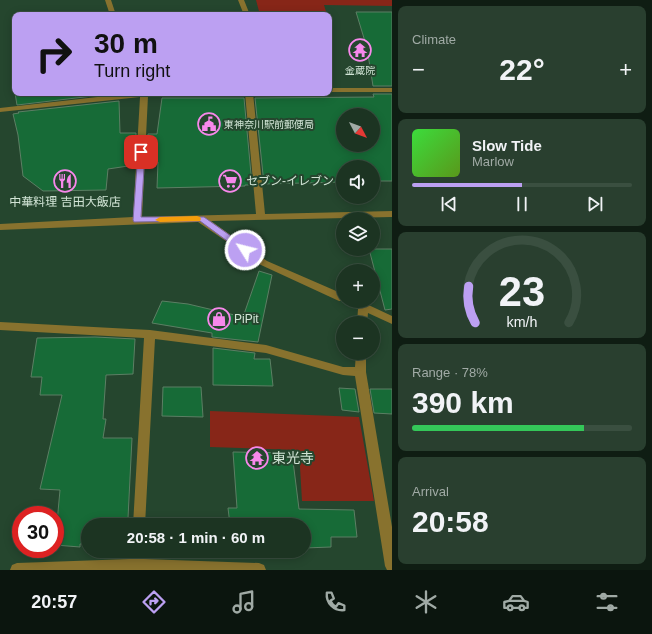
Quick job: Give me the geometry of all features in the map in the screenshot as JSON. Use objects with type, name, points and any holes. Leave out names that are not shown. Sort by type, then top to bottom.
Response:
[{"type":"street","points":[[108,0],[112,12]]},
{"type":"street","points":[[241,0],[246,12]]},
{"type":"street","points":[[332,90],[392,90]]},
{"type":"street","points":[[0,110],[126,96]]},
{"type":"street","points":[[137,220],[144,96]]},
{"type":"street","points":[[248,96],[261,217]]},
{"type":"street","points":[[0,227],[137,220],[392,214]]},
{"type":"street","points":[[201,218],[264,263],[336,295]]},
{"type":"street","points":[[365,308],[392,320]]},
{"type":"street","points":[[0,326],[150,334],[266,348],[343,371],[360,372]]},
{"type":"street","points":[[139,518],[150,334]]},
{"type":"street","points":[[361,360],[360,372],[392,566]]},
{"type":"street","points":[[136,558],[136,565]]},
{"type":"street","points":[[17,570],[136,565],[259,570]]},
{"type":"shaded area","points":[[256,0],[392,0],[392,6],[324,5],[326,12],[259,12]]},
{"type":"shaded area","points":[[210,411],[359,417],[374,501],[302,501],[299,450],[210,447]]},
{"type":"building","points":[[356,12],[392,12],[392,86],[373,86],[367,48]]},
{"type":"building","points":[[373,94],[392,94],[392,181],[380,181],[380,160],[336,160],[336,182],[264,184],[255,98],[374,97]]},
{"type":"building","points":[[16,96],[93,96],[17,105]]},
{"type":"building","points":[[162,98],[244,98],[252,185],[157,188],[158,162],[146,163],[148,134],[157,134]]},
{"type":"building","points":[[119,101],[120,133],[136,133],[135,165],[108,169],[106,190],[43,191],[23,176],[18,135],[13,114],[19,113],[18,112]]},
{"type":"building","points":[[380,249],[392,249],[392,309],[385,310],[380,291],[380,264],[373,264],[371,256],[380,256]]},
{"type":"building","points":[[259,271],[272,275],[258,342],[212,337],[212,333],[152,323],[162,301],[188,304],[243,317]]},
{"type":"building","points":[[95,337],[135,339],[133,374],[106,375],[103,419],[106,419],[103,438],[132,438],[128,518],[81,518],[80,547],[64,546],[64,506],[59,506],[60,490],[40,489],[62,395],[40,395],[42,377],[31,377],[37,338]]},
{"type":"building","points":[[213,348],[255,353],[254,359],[270,359],[273,386],[213,385]]},
{"type":"building","points":[[163,387],[201,387],[203,417],[162,416]]},
{"type":"building","points":[[339,388],[355,389],[359,412],[342,410]]},
{"type":"building","points":[[370,389],[392,389],[392,414],[374,413]]},
{"type":"building","points":[[233,452],[292,453],[299,509],[354,510],[357,537],[331,537],[331,547],[311,548],[311,518],[229,518],[228,508],[237,508]]},
{"type":"slow traffic","points":[[160,220],[197,219]]},
{"type":"place","name":"金蔵院","points":[[360,50]]},
{"type":"place","name":"東神奈川駅前郵便局","points":[[209,124]]},
{"type":"place","name":"中華料理 吉田大飯店","points":[[65,181]]},
{"type":"place","name":"セブン-イレブン","points":[[230,181]]},
{"type":"place","name":"PiPit","points":[[219,319]]},
{"type":"place","name":"東光寺","points":[[257,458]]},
{"type":"route","points":[[141,152],[137,220],[201,218],[245,250]]}]
